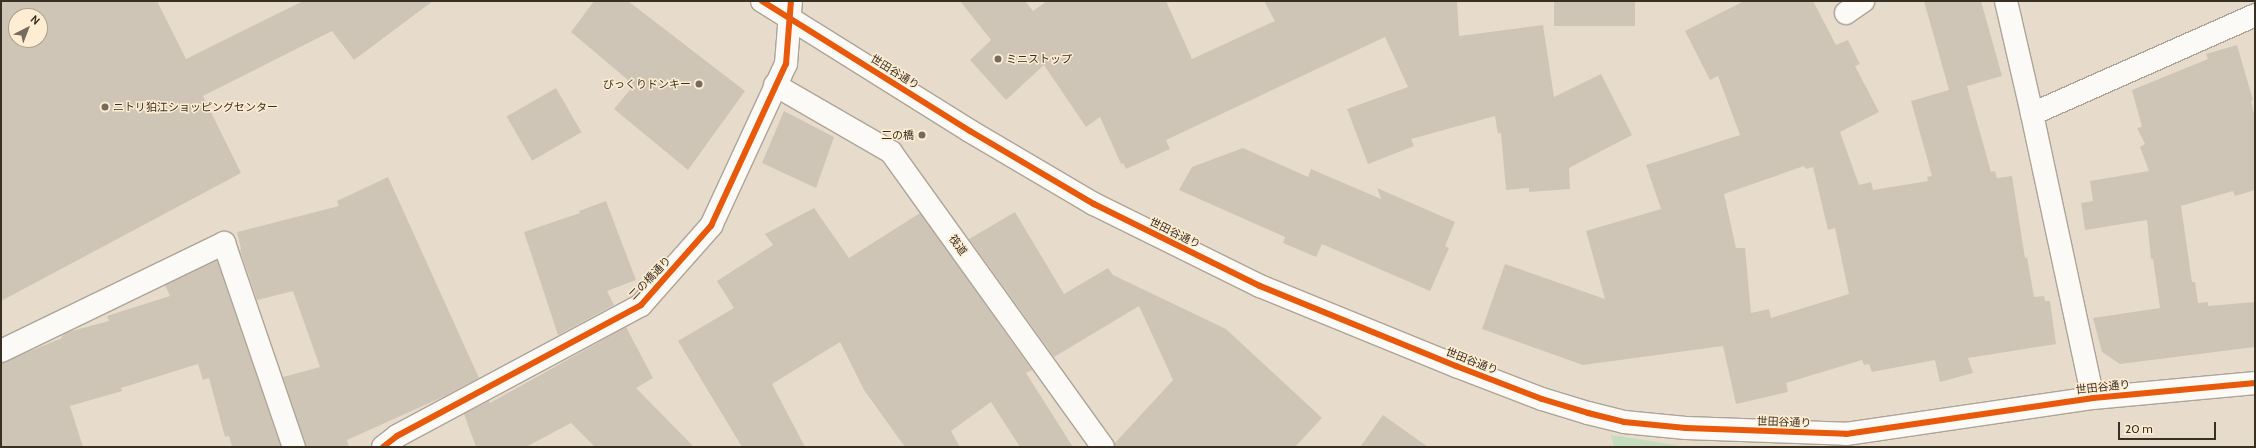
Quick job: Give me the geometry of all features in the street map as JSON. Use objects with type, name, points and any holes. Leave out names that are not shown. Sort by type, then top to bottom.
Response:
[{"type":"street","name":"世田谷通り","points":[[762,1],[791,10],[970,131],[1094,204],[1260,286],[1492,380],[1542,399],[1588,413],[1624,422],[1686,428],[1846,434],[2093,398],[2255,383]]},
{"type":"street","points":[[1846,13],[1864,1]]},
{"type":"street","points":[[2006,1],[2032,114],[2093,398]]},
{"type":"street","name":"二の橋通り","points":[[383,447],[397,436],[641,305],[711,226],[786,64],[791,10]]},
{"type":"street","points":[[2032,114],[2255,15]]},
{"type":"street","name":"筏道","points":[[775,85],[891,152],[1103,447]]},
{"type":"street","points":[[1,351],[224,243],[294,447]]},
{"type":"green space","points":[[1611,435],[1676,445],[1676,447],[1614,447]]},
{"type":"building","name":"ニトリ狛江ショッピングセンター","points":[[1,1],[157,1],[186,59],[303,1],[433,1],[354,60],[332,31],[203,96],[241,173],[1,301]]},
{"type":"building","points":[[594,1],[628,1],[745,91],[688,170],[614,109],[634,85],[571,32]]},
{"type":"building","points":[[960,1],[1025,1],[1033,11],[1047,1],[1166,1],[1192,59],[1275,21],[1264,1],[1457,1],[1459,36],[1543,25],[1554,97],[1601,74],[1632,135],[1569,168],[1570,189],[1529,192],[1529,188],[1506,190],[1501,133],[1498,134],[1495,116],[1411,139],[1414,146],[1368,164],[1347,109],[1408,87],[1385,37],[1166,140],[1170,149],[1126,169],[1123,163],[1121,164],[1100,117],[1086,127],[1044,65],[1006,100],[970,60],[991,40]]},
{"type":"building","points":[[1554,1],[1635,1],[1635,26],[1554,26]]},
{"type":"building","points":[[1744,1],[1813,1],[1836,45],[1848,40],[1860,64],[1855,66],[1879,112],[1840,132],[1859,185],[1871,182],[1873,190],[1928,181],[1927,177],[1932,176],[1911,101],[1949,90],[1924,1],[1981,1],[2002,76],[1967,86],[1991,172],[1995,171],[1997,178],[2012,176],[2025,258],[2027,257],[2034,297],[2044,296],[2045,301],[2050,301],[2056,344],[1968,358],[1973,373],[1940,382],[1935,360],[1872,372],[1869,364],[1864,365],[1862,360],[1786,383],[1788,392],[1736,404],[1723,346],[1583,365],[1482,329],[1505,264],[1605,299],[1586,231],[1661,209],[1646,165],[1740,135],[1718,76],[1710,80],[1685,31]],"holes":[[[1804,166],[1806,169],[1813,167],[1828,230],[1835,228],[1849,294],[1771,318],[1769,309],[1751,313],[1745,248],[1736,248],[1724,194]]]},
{"type":"building","points":[[2237,45],[2253,100],[2251,101],[2255,118],[2255,190],[2235,196],[2233,191],[2181,206],[2192,282],[2195,282],[2198,303],[2208,302],[2208,306],[2255,302],[2255,347],[2120,364],[2102,352],[2093,318],[2160,308],[2153,259],[2151,259],[2147,220],[2085,230],[2081,203],[2093,201],[2090,181],[2149,171],[2140,147],[2145,144],[2137,128],[2142,127],[2132,90],[2208,59],[2206,54]]},
{"type":"building","points":[[556,88],[582,132],[532,161],[507,117]]},
{"type":"building","points":[[784,111],[834,137],[816,188],[762,163]]},
{"type":"building","points":[[1243,148],[1308,177],[1311,169],[1381,199],[1377,188],[1455,222],[1445,246],[1449,248],[1430,291],[1322,244],[1316,257],[1283,243],[1285,237],[1179,190],[1192,167]]},
{"type":"building","points":[[388,177],[479,378],[447,395],[347,440],[349,447],[306,447],[283,377],[320,367],[293,291],[257,300],[240,250],[237,232],[339,206],[337,201]]},
{"type":"building","points":[[606,201],[636,280],[607,291],[614,305],[558,335],[524,232],[580,213],[579,211]]},
{"type":"building","points":[[814,208],[849,258],[920,213],[1032,370],[1026,373],[1073,447],[1020,447],[991,402],[951,431],[960,447],[905,447],[864,390],[840,342],[772,384],[805,447],[742,447],[678,341],[734,308],[717,281],[773,245],[765,234]]},
{"type":"building","points":[[1015,212],[1064,294],[1108,268],[1113,275],[1226,329],[1322,418],[1295,447],[1115,447],[1115,443],[1173,380],[1139,306],[1054,357],[969,239]]},
{"type":"building","points":[[217,260],[281,447],[232,447],[229,436],[225,437],[209,378],[203,380],[198,364],[121,388],[122,391],[70,406],[83,447],[1,447],[1,363],[62,338],[62,336],[68,332],[109,321],[107,316],[170,296],[165,285]]},
{"type":"building","points":[[626,327],[653,378],[636,388],[694,447],[595,447],[571,423],[526,447],[476,447],[464,414],[489,401],[490,403]]},
{"type":"building","points":[[1383,415],[1428,447],[1360,447]]},
{"type":"cycle path","points":[[762,1],[970,131],[1094,204],[1260,286],[1456,366],[1542,399],[1588,413],[1624,422],[1686,428],[1846,434],[2093,398],[2255,383]]},
{"type":"cycle path","points":[[383,447],[397,436],[641,305],[711,226],[786,64],[791,1]]},
{"type":"place","name":"ミニストップ","points":[[998,59]]},
{"type":"place","name":"びっくりドンキー","points":[[699,84]]},
{"type":"place","name":"ニトリ狛江ショッピングセンター","points":[[105,107]]},
{"type":"place","name":"二の橋","points":[[922,135]]}]
